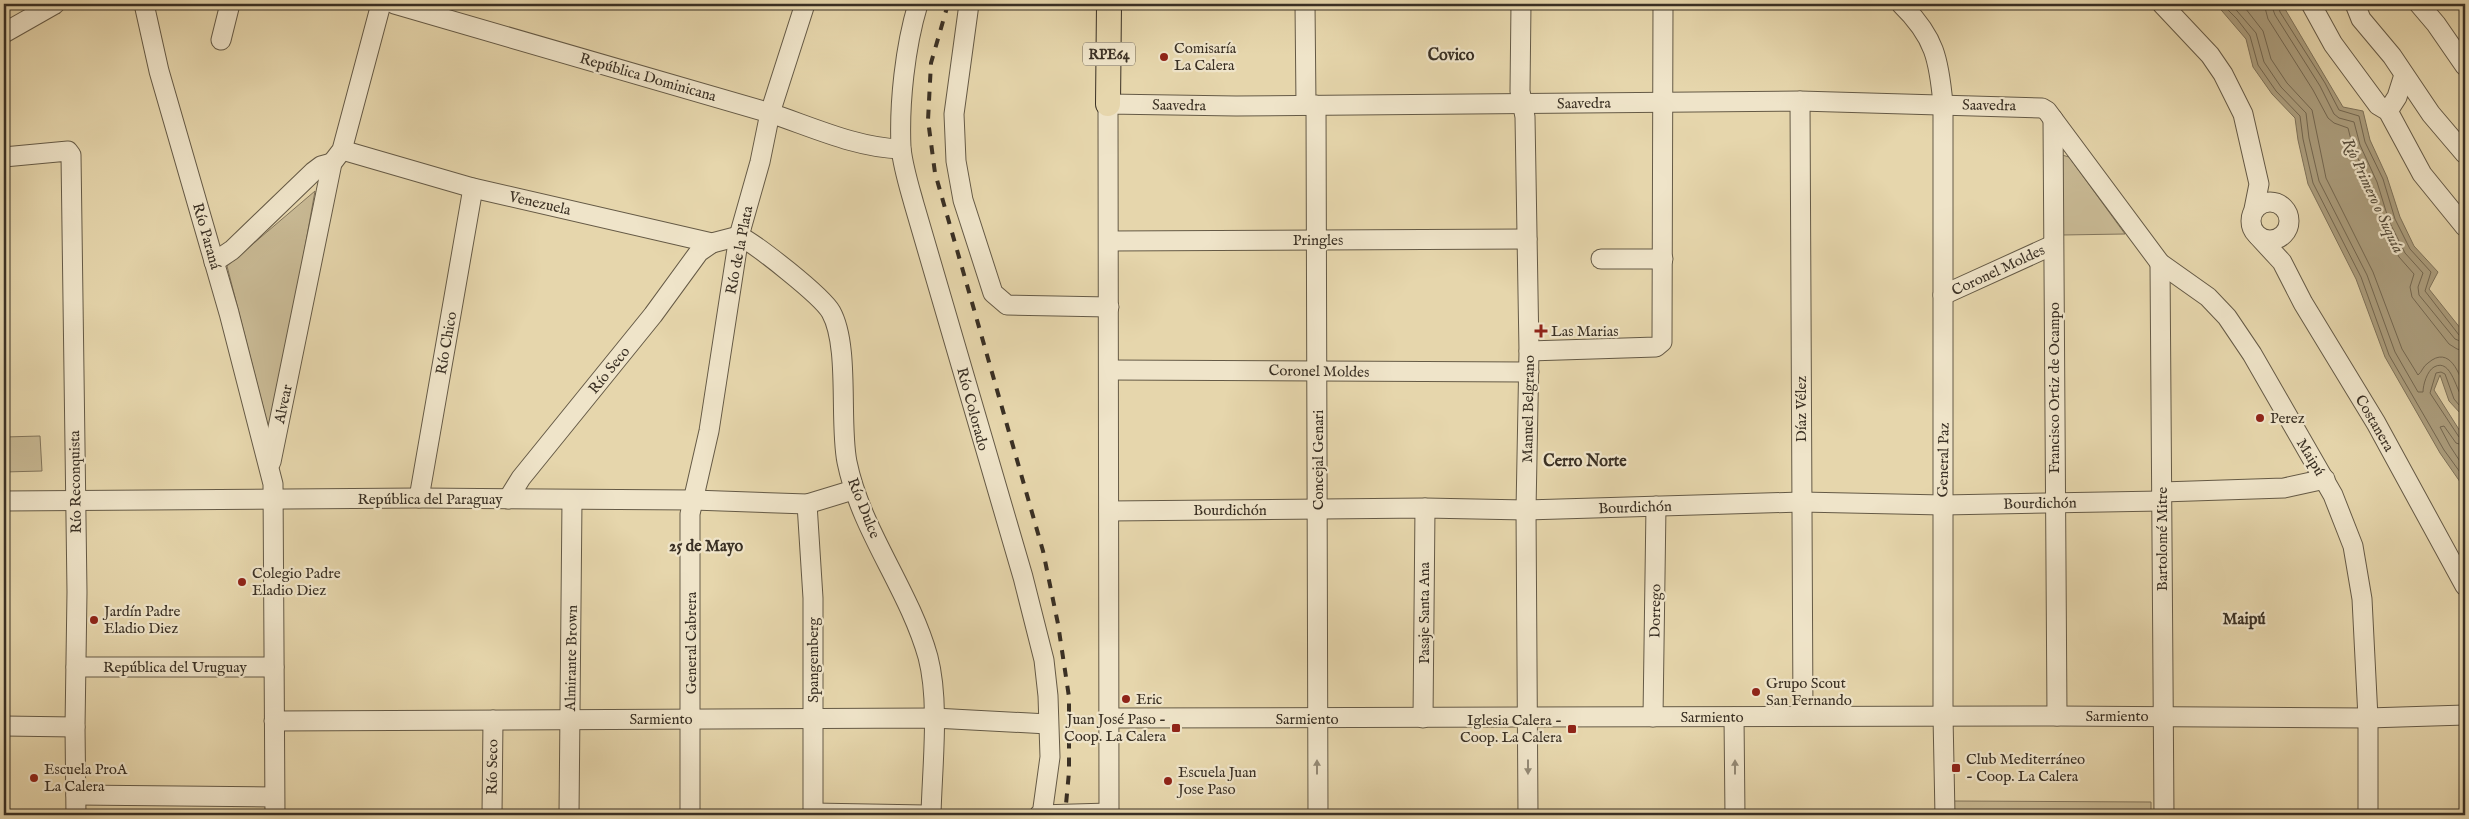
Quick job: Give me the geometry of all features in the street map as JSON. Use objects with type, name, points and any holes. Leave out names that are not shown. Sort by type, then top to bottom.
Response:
[{"type":"main road","name":"RPE64","points":[[1108,104],[1109,4]]},
{"type":"street","points":[[4,33],[55,4]]},
{"type":"street","name":"Río Paraná","points":[[144,4],[159,71],[214,262],[270,468]]},
{"type":"street","points":[[221,40],[230,4]]},
{"type":"street","name":"Alvear","points":[[274,806],[273,500],[270,468],[337,156],[381,4]]},
{"type":"street","name":"República Dominicana","points":[[394,4],[770,113],[858,141],[886,148],[901,149]]},
{"type":"street","name":"Río de la Plata","points":[[693,500],[710,431],[739,236],[760,162],[770,113],[805,4]]},
{"type":"street","name":"Río Colorado","points":[[918,4],[909,39],[903,87],[901,149],[916,212],[1025,586],[1044,660],[1050,758],[1041,815]]},
{"type":"street","points":[[969,4],[958,81],[953,138],[963,200],[993,293],[1007,305],[1109,307]]},
{"type":"street","name":"Concejal Genari","points":[[1305,4],[1317,240],[1318,815]]},
{"type":"street","name":"Manuel Belgrano","points":[[1521,4],[1522,103],[1525,117],[1528,239],[1529,351],[1526,510],[1528,815]]},
{"type":"street","points":[[1529,351],[1660,345],[1663,259],[1663,4]]},
{"type":"street","name":"General Paz","points":[[1901,4],[1918,23],[1937,57],[1943,104],[1943,716],[1945,815]]},
{"type":"street","name":"Costanera","points":[[2162,4],[2201,44],[2223,74],[2243,114],[2259,184],[2254,209],[2251,214],[2251,226],[2282,262],[2303,303],[2376,423],[2465,586]]},
{"type":"street","points":[[2311,4],[2333,44],[2378,105],[2388,111],[2422,174],[2465,227]]},
{"type":"street","points":[[2355,4],[2360,19],[2392,56],[2430,114],[2465,154]]},
{"type":"street","points":[[2419,4],[2436,24],[2465,66]]},
{"type":"street","points":[[2388,111],[2397,97],[2404,74]]},
{"type":"street","name":"Saavedra","points":[[1108,104],[1311,105],[1800,101],[2035,106],[2047,111],[2053,120]]},
{"type":"street","name":"Díaz Vélez","points":[[1800,101],[1802,716]]},
{"type":"street","name":"RPE64","points":[[1108,104],[1110,814]]},
{"type":"street","name":"Francisco Ortiz de Ocampo","points":[[2053,120],[2054,503],[2057,716]]},
{"type":"street","name":"Maipú","points":[[2053,120],[2160,263],[2218,306],[2252,354],[2325,480],[2343,520],[2357,568],[2364,631],[2368,718],[2368,815]]},
{"type":"street","name":"Río Reconquista","points":[[4,157],[68,151],[71,155],[76,501],[76,815]]},
{"type":"street","points":[[214,262],[232,250],[313,172],[337,156]]},
{"type":"street","name":"Venezuela","points":[[337,156],[712,243],[739,236]]},
{"type":"street","points":[[2259,184],[2286,212],[2289,218],[2282,262]]},
{"type":"street","name":"Río Chico","points":[[419,498],[473,188]]},
{"type":"street","points":[[2254,209],[2264,202],[2277,203]]},
{"type":"street","points":[[2258,236],[2269,240],[2275,239],[2286,231]]},
{"type":"street","name":"Río Dulce","points":[[739,236],[756,245],[824,302],[837,325],[847,459],[853,490],[921,636],[931,674],[934,718],[930,815]]},
{"type":"street","name":"Pringles","points":[[1109,241],[1528,239]]},
{"type":"street","name":"Río Seco","points":[[508,499],[521,478],[653,315],[698,252],[712,243]]},
{"type":"street","name":"Coronel Moldes","points":[[1943,295],[2053,245]]},
{"type":"street","points":[[1601,259],[1663,259]]},
{"type":"street","name":"Bartolomé Mitre","points":[[2160,263],[2164,815]]},
{"type":"street","name":"Coronel Moldes","points":[[1109,370],[1529,372]]},
{"type":"street","name":"Bourdichón","points":[[1109,511],[1425,508],[1526,510],[1801,502],[1943,505],[2054,503],[2284,488],[2325,480]]},
{"type":"street","name":"República del Paraguay","points":[[4,501],[419,498],[693,500],[807,504],[853,490]]},
{"type":"street","name":"Almirante Brown","points":[[570,815],[572,500]]},
{"type":"street","name":"General Cabrera","points":[[690,815],[690,514],[693,500]]},
{"type":"street","name":"Spangemberg","points":[[807,504],[813,598],[813,814]]},
{"type":"street","name":"Dorrego","points":[[1653,717],[1656,506]]},
{"type":"street","name":"Pasaje Santa Ana","points":[[1423,718],[1425,508]]},
{"type":"street","name":"República del Uruguay","points":[[76,667],[274,666]]},
{"type":"street","name":"Sarmiento","points":[[1109,718],[2057,716],[2368,718],[2465,715]]},
{"type":"street","points":[[1734,717],[1735,815]]},
{"type":"street","name":"Sarmiento","points":[[274,721],[934,718],[1048,724]]},
{"type":"street","name":"Río Seco","points":[[492,815],[493,720]]},
{"type":"street","points":[[4,726],[75,727]]},
{"type":"street","points":[[76,795],[274,806]]},
{"type":"street","points":[[813,814],[926,815]]},
{"type":"street","points":[[1041,815],[1110,814]]},
{"type":"shaded area","points":[[2062,155],[2069,157],[2125,234],[2062,235]]},
{"type":"shaded area","points":[[315,191],[271,438],[227,266]]},
{"type":"shaded area","points":[[40,436],[42,471],[4,472],[4,437]]},
{"type":"shaded area","points":[[1953,801],[2151,802],[2151,815],[1953,815]]},
{"type":"water","name":"Río Primero o Suquía","points":[[2216,4],[2282,4],[2343,107],[2363,111],[2370,140],[2387,177],[2400,217],[2414,246],[2438,272],[2429,289],[2465,334],[2465,423],[2461,414],[2449,401],[2440,375],[2434,390],[2465,439],[2465,489],[2440,453],[2385,357],[2356,279],[2308,184],[2295,118],[2272,94],[2253,67],[2246,39]]},
{"type":"railway","points":[[948,4],[931,63],[928,120],[935,173],[1043,551],[1058,624],[1069,697],[1069,772],[1065,815]]},
{"type":"place","name":"Comisaría La Calera","points":[[1164,57]]},
{"type":"place","name":"Las Marias","points":[[1541,331]]},
{"type":"place","name":"Perez","points":[[2260,418]]},
{"type":"place","name":"Colegio Padre Eladio Diez","points":[[242,582]]},
{"type":"place","name":"Jardín Padre Eladio Diez","points":[[94,620]]},
{"type":"place","name":"Grupo Scout San Fernando","points":[[1756,692]]},
{"type":"place","name":"Eric","points":[[1126,699]]},
{"type":"place","name":"Juan José Paso - Coop. La Calera","points":[[1176,728]]},
{"type":"place","name":"Iglesia Calera - Coop. La Calera","points":[[1572,729]]},
{"type":"place","name":"Club Mediterráneo - Coop. La Calera","points":[[1956,768]]},
{"type":"place","name":"Escuela ProA La Calera","points":[[34,778]]},
{"type":"place","name":"Escuela Juan Jose Paso","points":[[1168,781]]},
{"type":"district","name":"Covico","points":[[1451,54]]},
{"type":"district","name":"Cerro Norte","points":[[1585,460]]},
{"type":"district","name":"25 de Mayo","points":[[706,545]]},
{"type":"district","name":"Maipú","points":[[2244,618]]}]
